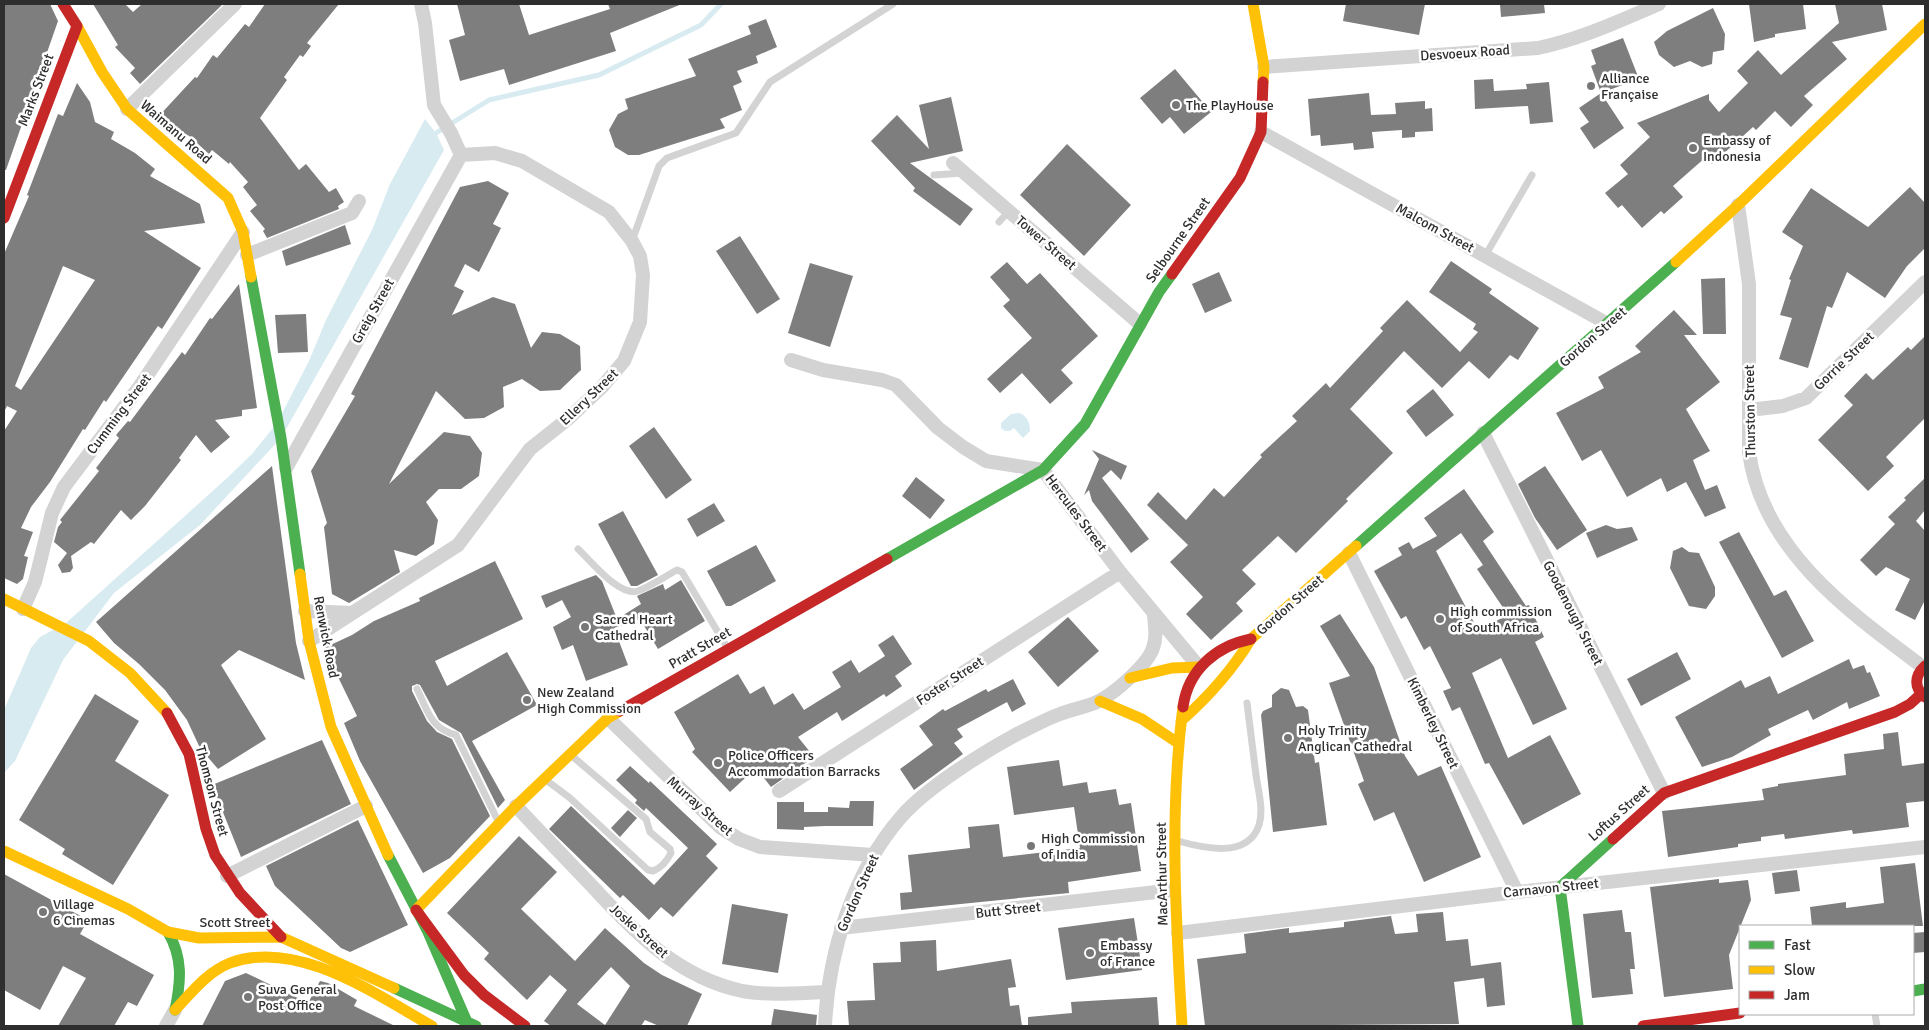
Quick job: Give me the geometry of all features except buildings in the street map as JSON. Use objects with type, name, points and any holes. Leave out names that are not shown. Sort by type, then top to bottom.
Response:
[{"type":"main road","points":[[62,4],[76,26]]},
{"type":"main road","name":"Selbourne Street","points":[[1043,470],[1085,424],[1159,292],[1240,178],[1261,132],[1264,67],[1252,4]]},
{"type":"main road","name":"Gordon Street","points":[[1251,639],[1350,554],[1482,433],[1608,324],[1738,205],[1925,24]]},
{"type":"main road","name":"Waimanu Road","points":[[76,26],[102,72],[127,109],[228,198],[243,232]]},
{"type":"main road","name":"Marks Street","points":[[4,218],[76,26]]},
{"type":"main road","name":"Renwick Road","points":[[243,232],[286,468],[309,641],[331,728],[366,806],[428,932],[440,964],[469,1025]]},
{"type":"main road","name":"Pratt Street","points":[[416,910],[516,806],[608,718],[1043,470]]},
{"type":"main road","name":"Thomson Street","points":[[4,599],[87,640],[116,662],[143,688],[172,722],[184,741],[194,770],[210,842],[227,876],[281,937]]},
{"type":"main road","points":[[1181,721],[1195,709],[1243,652],[1251,639]]},
{"type":"main road","name":"MacArthur Street","points":[[1182,1026],[1174,890],[1178,743],[1184,691],[1199,666],[1221,649],[1235,642],[1251,639]]},
{"type":"main road","points":[[1130,678],[1172,668],[1199,666]]},
{"type":"main road","points":[[1923,695],[1916,682],[1919,671],[1924,666]]},
{"type":"main road","name":"Loftus Street","points":[[1560,887],[1664,793],[1896,712],[1923,695]]},
{"type":"main road","points":[[1100,701],[1142,719],[1178,743]]},
{"type":"main road","name":"Scott Street","points":[[4,851],[128,909],[168,932],[199,938],[281,937],[469,1025]]},
{"type":"main road","points":[[1560,887],[1578,1026]]},
{"type":"main road","points":[[416,910],[464,975],[484,996],[525,1026]]},
{"type":"main road","points":[[168,932],[176,943],[182,964],[182,977],[175,1010]]},
{"type":"main road","points":[[175,1010],[204,980],[224,965],[244,960],[269,960],[316,966],[333,971],[432,1026]]},
{"type":"main road","points":[[1643,1026],[1701,1022],[1739,1013]]},
{"type":"street","points":[[127,109],[235,4]]},
{"type":"street","points":[[420,4],[426,23],[434,105],[451,133],[461,155]]},
{"type":"street","name":"Desvoeux Road","points":[[1264,67],[1538,48],[1566,42],[1594,32],[1659,4]]},
{"type":"street","name":"Malcom Street","points":[[1261,132],[1608,324]]},
{"type":"street","name":"Ellery Street","points":[[309,641],[458,545],[530,448],[582,406],[602,387],[624,361],[640,322],[643,297],[640,256],[632,241],[609,212],[522,161],[495,153],[461,155]]},
{"type":"street","name":"Greig Street","points":[[286,468],[461,155]]},
{"type":"street","name":"Tower Street","points":[[952,163],[1140,324]]},
{"type":"street","points":[[247,255],[352,213],[359,201]]},
{"type":"street","name":"Thurston Street","points":[[1738,205],[1749,284],[1749,452],[1752,476],[1758,495],[1790,551],[1855,614],[1924,666]]},
{"type":"street","name":"Cumming Street","points":[[23,609],[35,582],[52,513],[64,487],[140,386],[243,232]]},
{"type":"street","name":"Gorrie Street","points":[[1748,410],[1783,406],[1806,398],[1925,282]]},
{"type":"street","name":"Hercules Street","points":[[791,360],[823,370],[896,385],[938,428],[986,461],[1043,470],[1154,615]]},
{"type":"street","name":"Goodenough Street","points":[[1482,433],[1664,793]]},
{"type":"street","name":"Kimberley Street","points":[[1350,554],[1517,892]]},
{"type":"street","name":"Foster Street","points":[[779,791],[1120,572]]},
{"type":"street","points":[[305,611],[352,613]]},
{"type":"street","points":[[1154,615],[1199,666]]},
{"type":"street","name":"Gordon Street","points":[[825,1026],[826,992],[841,928],[873,854],[902,816],[934,788],[1017,734],[1057,715],[1100,701],[1130,678],[1152,651],[1156,635],[1154,615]]},
{"type":"street","name":"Murray Street","points":[[608,718],[720,827],[738,839],[760,847],[873,854]]},
{"type":"street","points":[[227,876],[366,806]]},
{"type":"street","name":"Joske Street","points":[[516,806],[630,928],[655,950],[691,974],[743,991],[781,993],[826,992]]},
{"type":"street","name":"Carnavon Street","points":[[1178,933],[1560,887],[1925,847]]},
{"type":"street","name":"Butt Street","points":[[841,928],[1174,890]]},
{"type":"street","points":[[166,1026],[175,1010]]},
{"type":"lane","points":[[632,241],[659,166],[667,158],[736,133],[770,82],[893,4]]},
{"type":"lane","points":[[934,175],[965,173]]},
{"type":"lane","points":[[1485,256],[1532,175]]},
{"type":"lane","points":[[999,222],[1009,211]]},
{"type":"lane","points":[[578,549],[615,585],[628,591],[637,591],[677,570],[682,572],[728,650]]},
{"type":"lane","points":[[417,689],[434,724],[443,731],[456,735],[499,823]]},
{"type":"lane","points":[[1175,840],[1206,849],[1233,848],[1252,838],[1260,825],[1260,806],[1247,703]]},
{"type":"lane","points":[[544,779],[570,798],[648,870],[658,869],[668,859],[671,853],[670,849],[650,832],[646,819],[570,754]]},
{"type":"shaded area","points":[[425,119],[436,133],[444,150],[281,438],[200,525],[114,593],[63,660],[15,761],[4,773],[4,710],[31,648],[40,637],[66,623],[226,479],[252,454],[277,423],[309,361],[326,320],[372,230],[390,184]]},
{"type":"shaded area","points":[[1019,413],[1028,420],[1030,431],[1023,438],[1014,428],[1010,431],[1005,431],[1001,428],[1001,423],[1011,414]]},
{"type":"waterway","points":[[436,133],[489,100],[599,75],[701,25],[721,4]]},
{"type":"traffic: fast","points":[[1356,546],[1676,262]]},
{"type":"traffic: fast","points":[[887,559],[1043,470],[1085,424],[1159,292],[1172,274]]},
{"type":"traffic: fast","points":[[251,277],[281,438],[300,574]]},
{"type":"traffic: fast","points":[[1578,1026],[1560,887],[1613,839]]},
{"type":"traffic: fast","points":[[388,855],[428,932],[467,1022],[465,1026]]},
{"type":"traffic: fast","points":[[168,932],[176,951],[179,970],[179,989],[175,1010]]},
{"type":"traffic: fast","points":[[394,988],[476,1026]]},
{"type":"traffic: fast","points":[[1914,991],[1925,989]]},
{"type":"traffic: slow","points":[[1253,4],[1264,67],[1263,82]]},
{"type":"traffic: slow","points":[[1676,262],[1738,205],[1925,24]]},
{"type":"traffic: slow","points":[[77,26],[102,72],[127,109],[228,198],[243,232],[251,277]]},
{"type":"traffic: slow","points":[[1181,721],[1219,683],[1251,639],[1356,546]]},
{"type":"traffic: slow","points":[[300,574],[309,641],[331,727],[388,855]]},
{"type":"traffic: slow","points":[[4,599],[89,641],[130,673],[167,713]]},
{"type":"traffic: slow","points":[[1130,678],[1172,668],[1199,667]]},
{"type":"traffic: slow","points":[[1100,701],[1142,719],[1178,743]]},
{"type":"traffic: slow","points":[[1182,1026],[1176,906],[1175,826],[1176,786],[1183,707]]},
{"type":"traffic: slow","points":[[416,910],[516,806],[608,718],[620,711]]},
{"type":"traffic: slow","points":[[4,851],[128,909],[168,932],[199,938],[281,937],[394,988]]},
{"type":"traffic: slow","points":[[175,1010],[214,972],[230,963],[256,957],[282,958],[309,964],[336,974],[432,1026]]},
{"type":"traffic: jam","points":[[4,218],[77,26],[63,4]]},
{"type":"traffic: jam","points":[[1172,274],[1240,178],[1261,132],[1263,82]]},
{"type":"traffic: jam","points":[[620,711],[887,559]]},
{"type":"traffic: jam","points":[[1183,707],[1186,694],[1197,671],[1215,654],[1226,647],[1251,639]]},
{"type":"traffic: jam","points":[[1925,666],[1917,678],[1917,686],[1925,697]]},
{"type":"traffic: jam","points":[[1613,839],[1664,793],[1895,712],[1910,704],[1921,694]]},
{"type":"traffic: jam","points":[[167,713],[189,754],[206,829],[215,855],[240,893],[281,937]]},
{"type":"traffic: jam","points":[[416,910],[464,975],[484,995],[525,1026]]},
{"type":"traffic: jam","points":[[1643,1026],[1739,1013]]},
{"type":"place","name":"Alliance Française","points":[[1591,86]]},
{"type":"place","name":"The PlayHouse","points":[[1176,105]]},
{"type":"place","name":"Embassy of Indonesia","points":[[1693,148]]},
{"type":"place","name":"High commission of South Africa","points":[[1440,619]]},
{"type":"place","name":"Sacred Heart Cathedral","points":[[585,627]]},
{"type":"place","name":"New Zealand High Commission","points":[[527,700]]},
{"type":"place","name":"Holy Trinity Anglican Cathedral","points":[[1288,738]]},
{"type":"place","name":"Police Officers Accommodation Barracks","points":[[718,763]]},
{"type":"place","name":"High Commission of India","points":[[1031,846]]},
{"type":"place","name":"Village 6 Cinemas","points":[[43,912]]},
{"type":"place","name":"Embassy of France","points":[[1090,953]]},
{"type":"place","name":"Suva General Post Office","points":[[248,997]]}]
